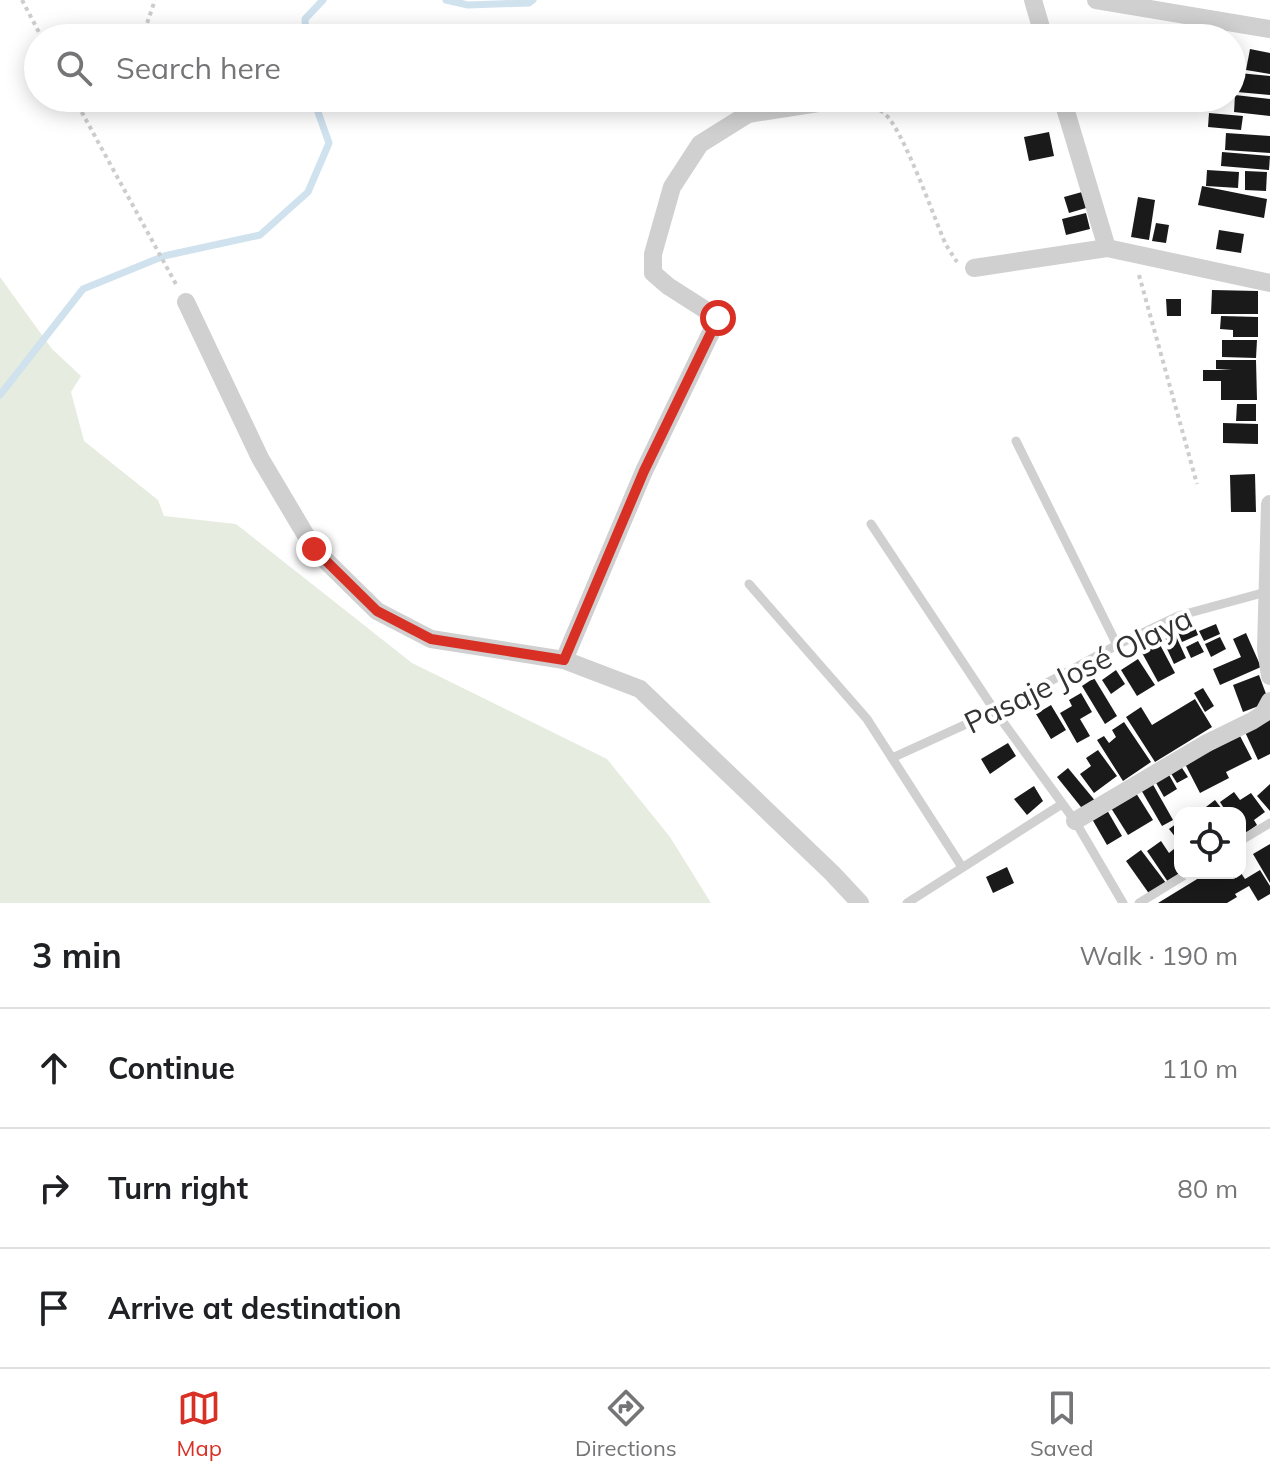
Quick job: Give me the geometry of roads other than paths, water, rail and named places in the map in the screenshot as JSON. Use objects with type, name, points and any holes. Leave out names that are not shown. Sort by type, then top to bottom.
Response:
[{"type":"street","points":[[1033,0],[1040,24]]},
{"type":"street","points":[[1096,0],[1240,24]]},
{"type":"street","points":[[1246,25],[1270,29]]},
{"type":"street","points":[[564,660],[644,471],[718,318],[653,273],[653,254],[672,187],[700,144],[748,114],[761,112]]},
{"type":"street","points":[[1066,112],[1107,248]]},
{"type":"street","points":[[974,268],[1107,248],[1270,283]]},
{"type":"street","points":[[186,302],[260,458],[314,549],[377,611],[431,639],[564,660],[640,689],[860,903]]},
{"type":"street","points":[[1270,504],[1266,592],[1266,649],[1270,676]]},
{"type":"street","points":[[1075,821],[1207,743],[1252,721],[1263,714],[1270,701]]},
{"type":"lane","points":[[1016,441],[1117,645]]},
{"type":"lane","points":[[871,524],[995,711],[1075,821],[1123,903]]},
{"type":"lane","points":[[749,584],[867,719],[962,867]]},
{"type":"lane","name":"Pasaje José Olaya","points":[[892,758],[995,711],[1178,616],[1266,592]]},
{"type":"lane","points":[[907,903],[1062,804]]},
{"type":"lane","points":[[1246,837],[1270,823]]},
{"type":"lane","points":[[1139,903],[1178,879]]},
{"type":"waterway","points":[[305,24],[305,19],[323,0]]},
{"type":"waterway","points":[[446,0],[468,5],[529,3],[533,0]]},
{"type":"waterway","points":[[0,395],[83,289],[164,256],[260,235],[308,192],[329,143],[318,112]]}]
